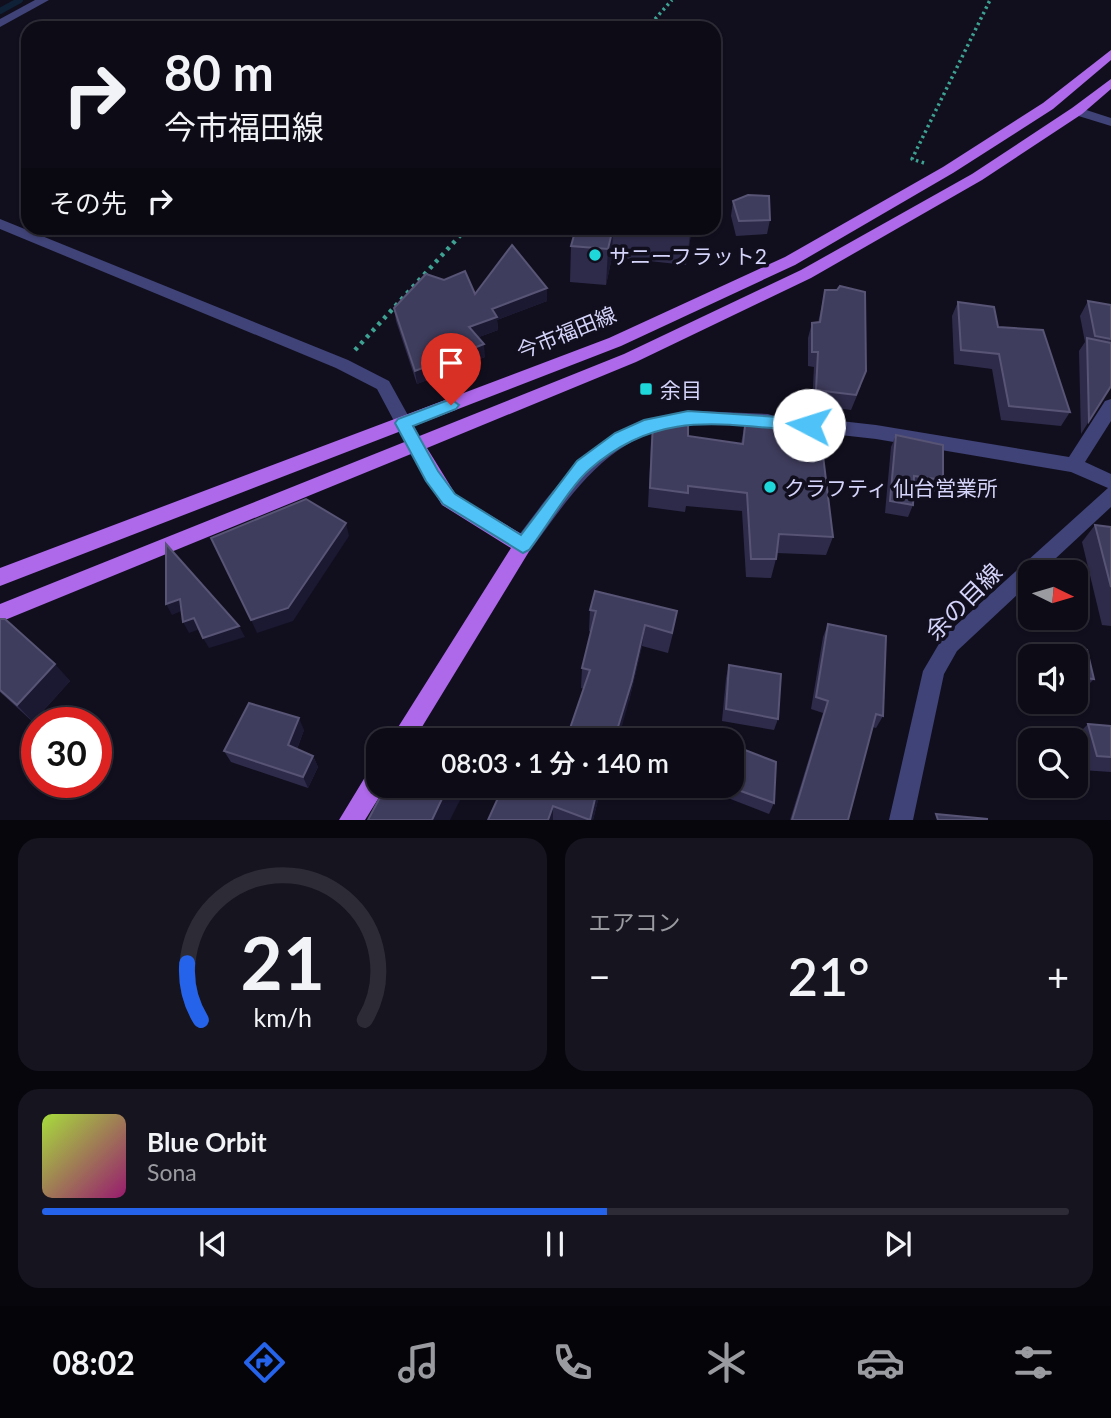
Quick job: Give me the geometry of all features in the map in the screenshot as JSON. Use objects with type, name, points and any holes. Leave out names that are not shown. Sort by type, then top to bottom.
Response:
[{"type":"main road","name":"今市福田線","points":[[0,577],[640,331],[790,261],[948,170],[1048,106],[1111,54]]},
{"type":"main road","points":[[0,613],[630,358],[806,274],[977,177],[1077,111],[1111,83]]},
{"type":"main road","points":[[409,728],[523,545],[449,499],[416,446]]},
{"type":"main road","points":[[351,820],[366,796]]},
{"type":"street","points":[[0,24],[43,0]]},
{"type":"street","points":[[1077,111],[1111,122]]},
{"type":"street","points":[[0,224],[21,233]]},
{"type":"street","points":[[27,235],[342,364],[383,385],[416,446]]},
{"type":"street","points":[[1080,467],[1111,406]]},
{"type":"street","points":[[523,545],[583,465],[621,437],[650,424],[688,417],[787,422],[876,432],[1080,467],[1109,485]]},
{"type":"street","name":"余の目線","points":[[901,820],[934,671],[950,644],[1109,485]]},
{"type":"path","points":[[653,21],[672,0]]},
{"type":"path","points":[[948,170],[912,159],[990,0]]},
{"type":"path","points":[[342,364],[461,235]]},
{"type":"building","points":[[748,195],[769,196],[770,220],[739,221],[733,201]]},
{"type":"building","points":[[574,235],[611,235],[608,249],[571,246]]},
{"type":"building","points":[[512,245],[547,288],[492,309],[497,317],[469,327],[484,344],[415,371],[394,308],[426,274],[444,280],[465,271],[475,294]]},
{"type":"building","points":[[840,286],[865,292],[866,371],[856,395],[816,390],[818,352],[812,352],[812,323],[820,322],[825,290],[837,290]]},
{"type":"building","points":[[1088,301],[1111,305],[1111,339],[1095,336]]},
{"type":"building","points":[[958,302],[994,307],[998,327],[1043,330],[1070,412],[1009,406],[999,354],[961,350]]},
{"type":"building","points":[[1087,338],[1111,343],[1111,386],[1089,421]]},
{"type":"building","points":[[746,417],[819,423],[833,537],[779,534],[776,559],[751,559],[747,493],[688,486],[688,493],[650,488],[653,422],[688,423],[688,436],[743,444]]},
{"type":"building","points":[[896,435],[943,445],[943,480],[914,476],[913,505],[890,501]]},
{"type":"building","points":[[306,499],[346,523],[288,608],[251,620],[211,538]]},
{"type":"building","points":[[1095,525],[1111,527],[1111,587]]},
{"type":"building","points":[[166,544],[239,626],[203,638],[194,618],[183,622],[180,599],[166,604]]},
{"type":"building","points":[[595,591],[677,611],[672,633],[645,625],[618,728],[570,728],[590,670],[582,668],[596,611],[590,610]]},
{"type":"building","points":[[0,619],[5,619],[55,664],[17,705],[0,690]]},
{"type":"building","points":[[828,624],[886,636],[883,716],[876,714],[848,820],[792,820],[828,701],[816,697]]},
{"type":"building","points":[[1088,654],[1094,679],[1088,678]]},
{"type":"building","points":[[729,665],[781,674],[778,719],[726,709]]},
{"type":"building","points":[[249,703],[299,718],[288,745],[313,756],[303,777],[224,751]]},
{"type":"building","points":[[1088,724],[1111,726],[1111,757],[1097,756]]},
{"type":"building","points":[[744,750],[776,762],[774,803],[744,792]]},
{"type":"building","points":[[380,798],[442,798],[432,820],[368,820]]},
{"type":"building","points":[[498,798],[595,798],[590,820],[553,806],[548,820],[488,820]]},
{"type":"building","points":[[936,814],[987,819],[987,820],[938,820]]},
{"type":"waterway","points":[[0,11],[20,0]]},
{"type":"place","name":"サニーフラット2","points":[[595,255]]},
{"type":"place","name":"余目","points":[[646,389]]},
{"type":"place","name":"クラフティ 仙台営業所","points":[[770,487]]},
{"type":"route","points":[[451,405],[404,423],[432,476],[449,499],[523,545],[583,465],[621,437],[650,424],[688,417],[809,425]]}]
